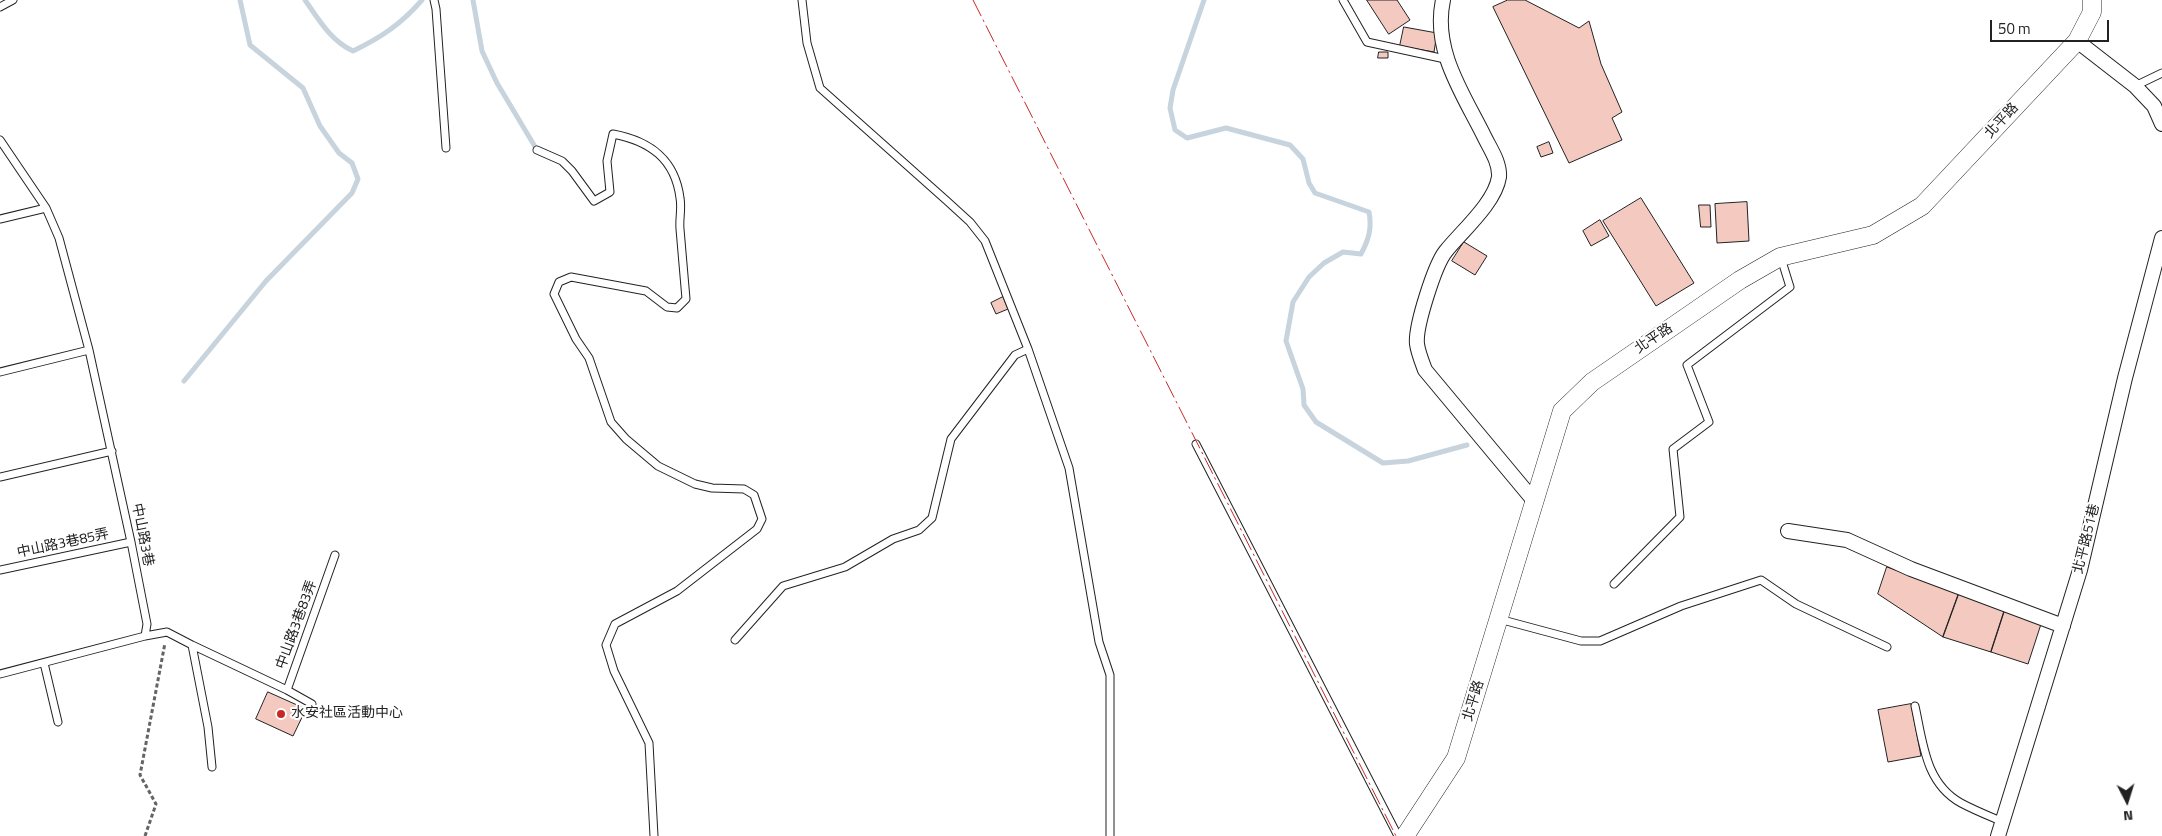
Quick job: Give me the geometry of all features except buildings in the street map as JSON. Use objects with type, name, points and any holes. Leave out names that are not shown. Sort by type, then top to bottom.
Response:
[{"type":"street","points":[[1443,0],[1440,34],[1446,59],[1494,156],[1498,177],[1492,194],[1474,220],[1444,253],[1417,326],[1417,345],[1425,370],[1535,502]]},
{"type":"street","name":"北平路","points":[[1405,836],[1456,758],[1562,411],[1592,382],[1740,280],[1780,257],[1873,235],[1922,206],[2077,41],[2092,12],[2092,0]]},
{"type":"street","points":[[2077,41],[2135,86],[2154,106],[2162,124]]},
{"type":"street","name":"北平路51巷","points":[[1998,836],[2080,570],[2125,378],[2162,238]]},
{"type":"street","points":[[1788,531],[1847,540],[1911,570],[2063,626]]},
{"type":"lane","points":[[0,6],[14,0]]},
{"type":"lane","points":[[434,0],[446,148]]},
{"type":"lane","points":[[802,0],[807,42],[820,88],[970,222],[985,241],[1028,350],[1069,468],[1100,642],[1110,675],[1110,836]]},
{"type":"lane","points":[[1343,0],[1367,42],[1446,59]]},
{"type":"lane","points":[[2135,86],[2162,73]]},
{"type":"lane","points":[[537,150],[562,161],[572,171],[594,201],[610,192],[608,161],[614,134],[631,138],[654,149],[664,159],[675,176],[681,200],[680,226],[686,299],[677,308],[667,307],[646,291],[571,277],[559,282],[554,294],[576,339],[589,358],[611,422],[626,439],[658,466],[695,484],[712,488],[744,489],[754,495],[762,519],[757,529],[677,591],[615,624],[606,645],[614,671],[649,743],[654,836]]},
{"type":"lane","name":"中山路3巷","points":[[0,140],[46,208],[59,238],[89,350],[112,451],[147,624],[145,636]]},
{"type":"lane","points":[[0,219],[46,208]]},
{"type":"lane","points":[[1614,584],[1680,517],[1673,449],[1709,422],[1687,364],[1790,287],[1780,257]]},
{"type":"lane","points":[[0,372],[89,350]]},
{"type":"lane","points":[[735,640],[783,586],[845,567],[893,539],[919,530],[932,518],[951,439],[1015,355],[1028,350]]},
{"type":"lane","points":[[1196,444],[1398,836]]},
{"type":"lane","points":[[0,477],[112,451]]},
{"type":"lane","name":"中山路3巷85弄","points":[[0,570],[131,542]]},
{"type":"lane","name":"中山路3巷83弄","points":[[167,632],[286,690],[335,555]]},
{"type":"lane","points":[[1499,619],[1581,641],[1600,641],[1681,606],[1761,580],[1796,604],[1887,647]]},
{"type":"lane","points":[[0,674],[167,632]]},
{"type":"lane","points":[[192,645],[208,727],[212,767]]},
{"type":"lane","points":[[44,664],[58,722]]},
{"type":"lane","points":[[286,690],[312,704]]},
{"type":"lane","points":[[1915,706],[1929,769],[1939,786],[1959,802],[2003,822]]},
{"type":"path","points":[[145,836],[156,804],[140,776],[167,632]]},
{"type":"waterway","points":[[184,381],[266,281],[352,193],[358,179],[352,163],[339,153],[320,126],[303,88],[250,45],[240,0]]},
{"type":"waterway","points":[[305,0],[332,36],[353,51],[391,29],[422,0]]},
{"type":"waterway","points":[[473,0],[482,51],[497,83],[537,150]]},
{"type":"waterway","points":[[1204,0],[1173,90],[1170,108],[1175,130],[1187,138],[1226,128],[1290,145],[1303,159],[1309,183],[1315,193],[1369,212],[1369,233],[1361,254],[1343,252],[1324,263],[1309,277],[1293,302],[1286,341],[1303,389],[1304,405],[1316,422],[1383,463],[1408,461],[1467,445]]},
{"type":"power","points":[[973,0],[1396,836]]},
{"type":"place","name":"水安社區活動中心","points":[[281,714]]}]
